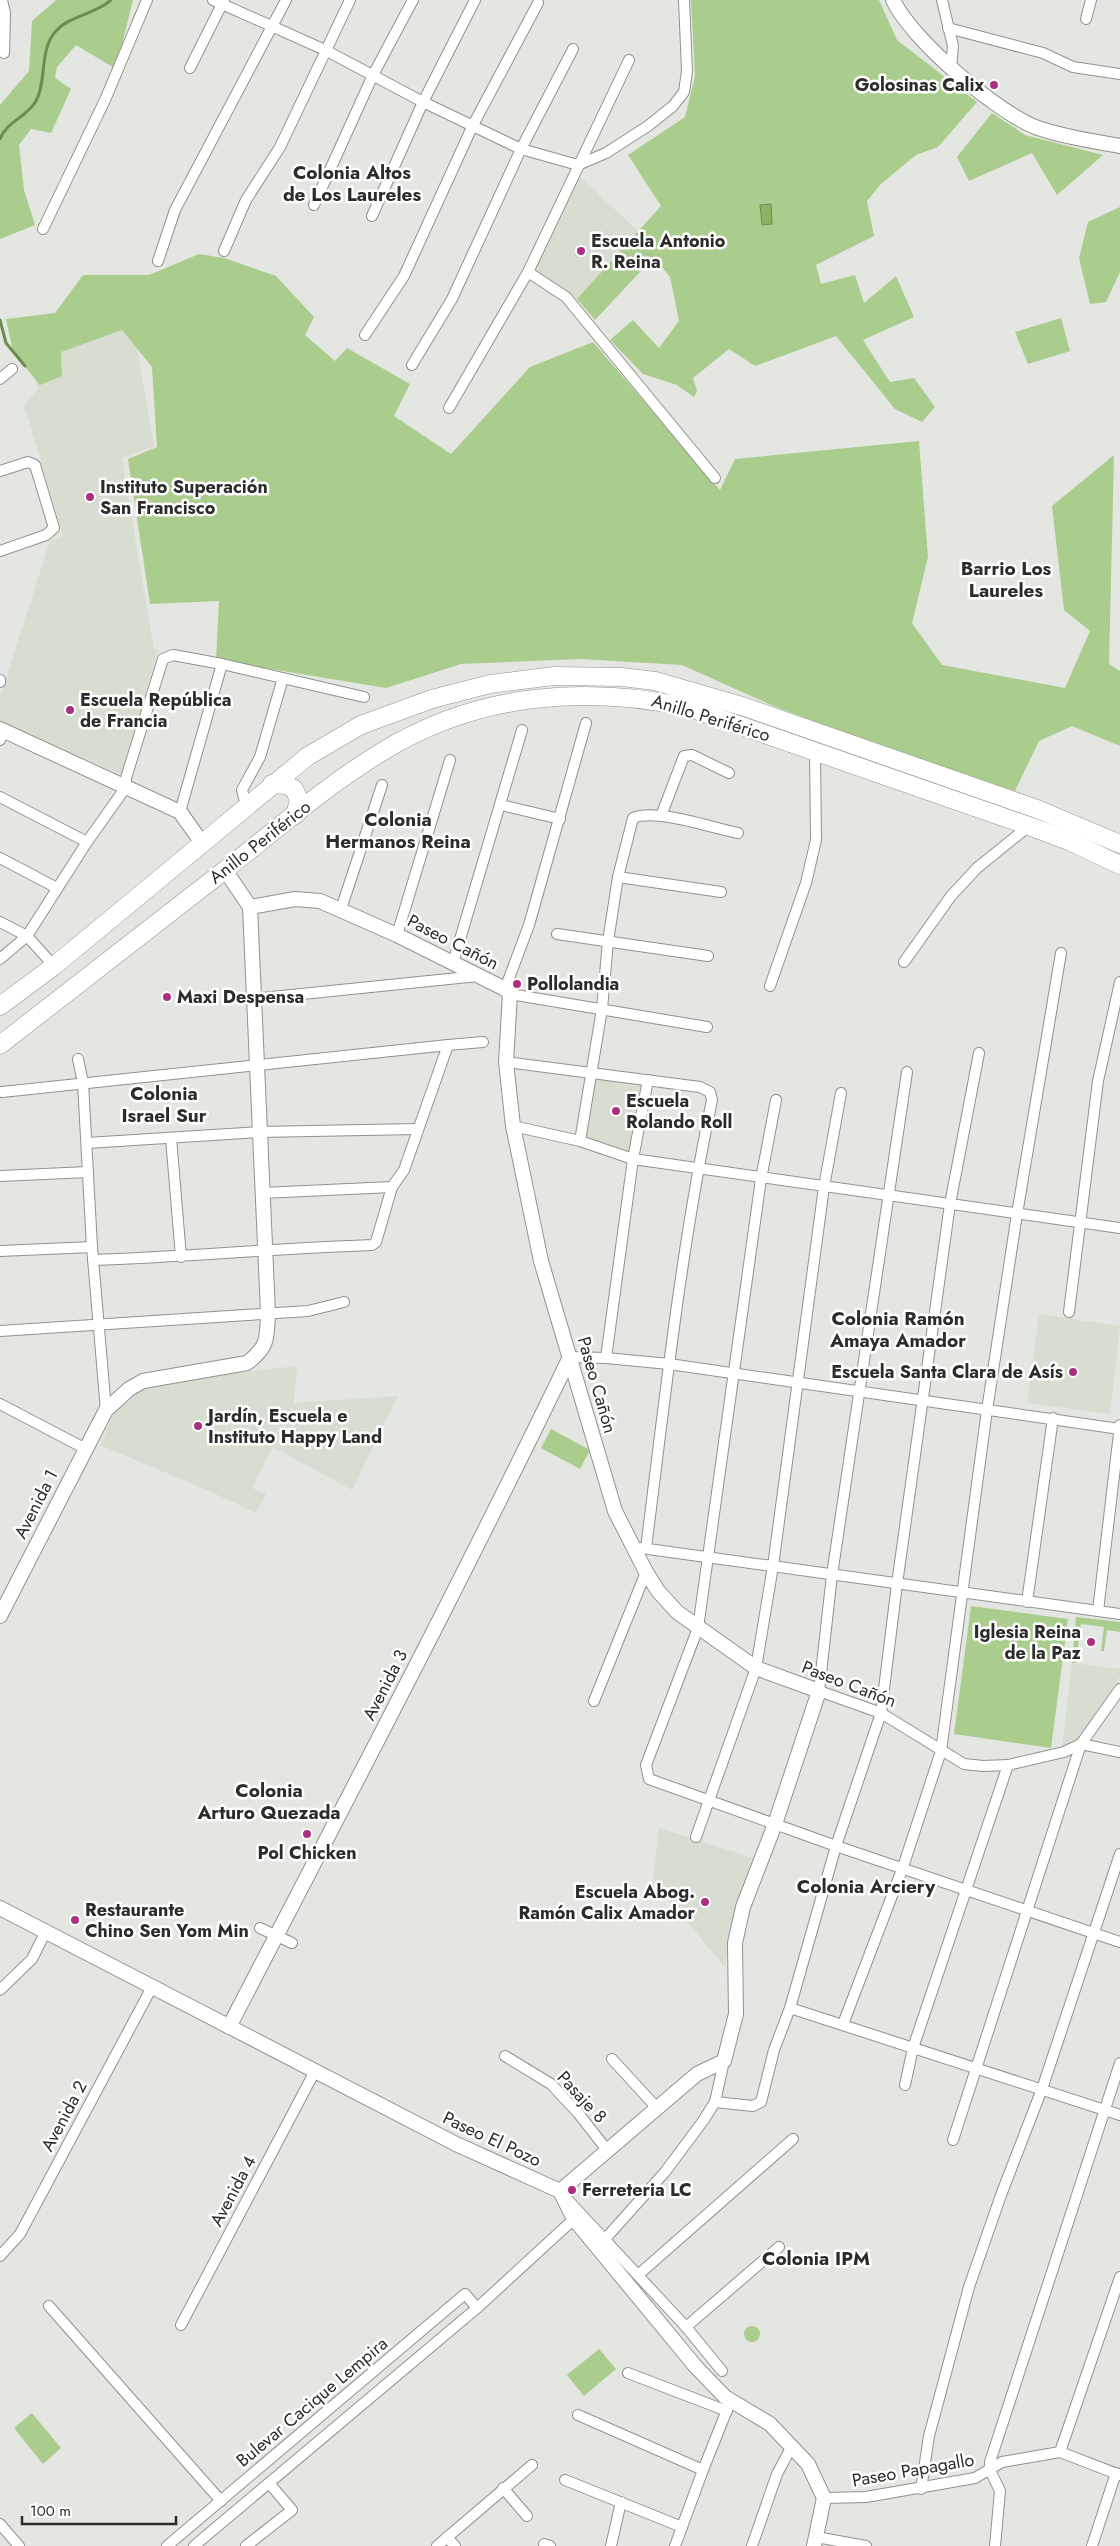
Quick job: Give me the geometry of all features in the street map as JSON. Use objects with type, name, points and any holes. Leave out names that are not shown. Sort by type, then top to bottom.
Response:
[{"type":"highway","name":"Anillo Periférico","points":[[0,1006],[54,966],[308,756],[354,729],[432,699],[490,684],[524,679],[554,676],[622,677],[655,681],[745,707],[1037,809],[1120,844]]},
{"type":"highway","name":"Anillo Periférico","points":[[3,1040],[355,770],[415,734],[463,714],[538,697],[572,694],[646,698],[687,707],[1029,826],[1069,841],[1120,865]]},
{"type":"highway","points":[[272,784],[287,785],[294,789],[299,800],[295,815]]},
{"type":"street","points":[[2,0],[5,13],[4,54]]},
{"type":"street","points":[[43,229],[105,100],[147,0]]},
{"type":"street","points":[[158,261],[175,210],[286,0]]},
{"type":"street","points":[[224,251],[246,200],[280,147],[350,0]]},
{"type":"street","points":[[314,205],[373,76],[412,0]]},
{"type":"street","points":[[372,216],[423,102],[475,0]]},
{"type":"street","points":[[190,68],[219,1],[325,50],[423,102],[521,149],[578,165],[606,153],[648,126],[673,106],[684,92],[687,71],[684,0]]},
{"type":"street","points":[[894,0],[902,16],[917,34],[951,68],[1015,117],[1036,127],[1120,146]]},
{"type":"street","points":[[942,0],[953,46],[951,68]]},
{"type":"street","points":[[1086,18],[1090,0]]},
{"type":"street","points":[[365,335],[404,276],[473,125],[538,3]]},
{"type":"street","points":[[948,28],[1044,52],[1073,67],[1120,74]]},
{"type":"street","points":[[412,365],[452,299],[521,149],[573,49]]},
{"type":"street","points":[[449,408],[528,272],[629,60]]},
{"type":"street","points":[[528,272],[566,297],[716,478]]},
{"type":"street","points":[[0,379],[12,369]]},
{"type":"street","points":[[0,471],[28,462],[35,465],[54,528],[46,535],[0,551]]},
{"type":"street","points":[[0,959],[27,936],[87,842],[126,787],[126,778],[163,659],[173,656],[222,664],[364,696]]},
{"type":"street","points":[[180,812],[222,664]]},
{"type":"street","points":[[246,806],[242,790],[260,757],[283,678]]},
{"type":"street","points":[[586,723],[560,820],[508,992],[707,1027]]},
{"type":"street","points":[[453,963],[522,730]]},
{"type":"street","points":[[1,733],[180,812],[202,843]]},
{"type":"street","points":[[770,986],[806,883],[816,840],[815,752]]},
{"type":"street","points":[[661,816],[684,756],[692,755],[729,773]]},
{"type":"street","points":[[397,935],[450,760]]},
{"type":"street","points":[[341,909],[382,785]]},
{"type":"street","points":[[0,797],[87,842]]},
{"type":"street","points":[[501,805],[560,820]]},
{"type":"street","points":[[580,1141],[602,1009],[608,941],[618,877],[633,818],[640,815],[661,816],[738,833]]},
{"type":"street","points":[[904,962],[950,896],[977,868],[1029,826]]},
{"type":"street","points":[[0,858],[57,888]]},
{"type":"street","points":[[225,870],[250,907]]},
{"type":"street","points":[[618,877],[721,892]]},
{"type":"street","name":"Paseo Cañón","points":[[250,907],[295,899],[320,901],[397,935],[508,992],[506,1062],[512,1126],[541,1261],[615,1511],[640,1548],[646,1572],[658,1591],[677,1612],[756,1668],[881,1713],[964,1764],[983,1766],[1008,1765],[1064,1752],[1081,1744]]},
{"type":"street","name":"Avenida 1","points":[[0,1616],[106,1410],[128,1389],[143,1381],[247,1363],[260,1352],[267,1340],[268,1313],[250,907]]},
{"type":"street","points":[[0,922],[27,936],[54,966]]},
{"type":"street","points":[[557,934],[708,956]]},
{"type":"street","points":[[842,2024],[903,1867],[941,1751],[987,1410],[1016,1214],[1061,953]]},
{"type":"street","points":[[253,999],[478,976]]},
{"type":"street","points":[[1069,1312],[1098,1081],[1120,982]]},
{"type":"street","points":[[2,1092],[256,1064],[484,1042]]},
{"type":"street","points":[[93,1260],[181,1257],[265,1249],[372,1245],[376,1242],[392,1187],[404,1170],[448,1045]]},
{"type":"street","points":[[715,2102],[753,2106],[761,2102],[774,2050],[790,2008],[836,1846],[881,1713],[950,1204],[979,1053]]},
{"type":"street","points":[[78,1059],[83,1083],[92,1248],[106,1410]]},
{"type":"street","points":[[506,1062],[700,1087],[710,1092],[712,1100],[697,1169],[640,1548],[1120,1614]]},
{"type":"street","points":[[606,2238],[664,2172],[715,2102],[736,2014],[734,1942],[742,1907],[774,1824],[819,1691],[832,1575],[907,1072]]},
{"type":"street","points":[[606,1358],[633,1159],[648,1080]]},
{"type":"street","points":[[696,1837],[756,1668],[773,1566],[824,1187],[841,1093]]},
{"type":"street","points":[[776,1100],[761,1179],[698,1628],[646,1765],[646,1773],[649,1779],[774,1824],[1120,1942]]},
{"type":"street","points":[[512,1126],[580,1141],[633,1159],[761,1179],[1120,1228]]},
{"type":"street","points":[[86,1143],[259,1132],[417,1129]]},
{"type":"street","points":[[171,1138],[181,1257]]},
{"type":"street","points":[[0,1176],[88,1172]]},
{"type":"street","points":[[262,1193],[392,1187]]},
{"type":"street","points":[[0,1251],[92,1248]]},
{"type":"street","points":[[0,1331],[308,1311],[344,1302]]},
{"type":"street","points":[[570,1358],[606,1358],[669,1364],[734,1375],[1120,1427],[1098,1611]]},
{"type":"street","name":"Avenida 3","points":[[229,2027],[360,1772],[468,1568],[570,1358]]},
{"type":"street","points":[[0,1404],[86,1449]]},
{"type":"street","points":[[1027,1602],[1053,1418]]},
{"type":"street","points":[[594,1701],[646,1572]]},
{"type":"street","points":[[953,2140],[975,2067],[1028,1911],[1081,1744],[1120,1689]]},
{"type":"street","points":[[1081,1744],[1120,1752]]},
{"type":"street","points":[[905,2086],[913,2048],[1008,1765]]},
{"type":"street","points":[[920,2489],[929,2436],[969,2287],[1001,2195],[1042,2089],[1120,1854]]},
{"type":"street","name":"Paseo El Pozo","points":[[0,1908],[456,2144],[560,2191]]},
{"type":"street","points":[[260,1928],[292,1943]]},
{"type":"street","points":[[0,1990],[32,1959],[46,1931]]},
{"type":"street","name":"Avenida 2","points":[[0,2256],[20,2234],[152,1986]]},
{"type":"street","points":[[790,2008],[1120,2115]]},
{"type":"street","name":"Pasaje 8","points":[[505,2056],[551,2084],[608,2150]]},
{"type":"street","points":[[612,2059],[656,2108]]},
{"type":"street","points":[[560,2191],[697,2074],[724,2061]]},
{"type":"street","points":[[995,2546],[1000,2491],[990,2470],[996,2442],[1120,2063]]},
{"type":"street","name":"Avenida 4","points":[[181,2325],[315,2071]]},
{"type":"street","points":[[638,2275],[793,2140]]},
{"type":"street","points":[[560,2191],[574,2219],[729,2406]]},
{"type":"street","points":[[560,2191],[606,2238],[686,2327],[722,2371]]},
{"type":"street","name":"Bulevar Cacique Lempira","points":[[194,2546],[477,2308],[574,2219]]},
{"type":"street","points":[[686,2327],[779,2247]]},
{"type":"street","points":[[1092,2546],[1118,2474],[1060,2452],[1120,2277]]},
{"type":"street","name":"Bulevar Cacique Lempira","points":[[167,2546],[179,2542],[221,2501],[465,2294],[477,2308]]},
{"type":"street","points":[[49,2306],[221,2501]]},
{"type":"street","points":[[628,2373],[729,2406],[770,2424],[808,2464],[824,2498],[815,2542],[866,2546]]},
{"type":"street","points":[[675,2546],[729,2406]]},
{"type":"street","points":[[578,2415],[703,2470]]},
{"type":"street","points":[[752,2546],[777,2474],[792,2446]]},
{"type":"street","name":"Paseo Papagallo","points":[[824,2498],[866,2498],[920,2489],[975,2478],[1002,2462],[1060,2452]]},
{"type":"street","points":[[437,2546],[532,2465]]},
{"type":"street","points":[[565,2480],[682,2527]]},
{"type":"street","points":[[246,2546],[292,2510],[269,2483]]},
{"type":"street","points":[[503,2488],[527,2516]]},
{"type":"street","points":[[611,2546],[621,2502]]},
{"type":"street","points":[[0,2524],[19,2546]]},
{"type":"street","points":[[447,2538],[455,2546]]},
{"type":"shaded area","points":[[56,0],[133,0],[116,69],[76,45],[57,67],[55,78],[71,89],[51,133],[31,129],[19,145],[24,190],[35,225],[0,239],[0,105],[29,71],[32,21]]},
{"type":"shaded area","points":[[691,0],[879,0],[897,40],[977,102],[938,147],[916,155],[881,184],[867,201],[874,236],[816,265],[821,284],[855,275],[864,303],[896,276],[914,317],[863,340],[890,382],[914,378],[935,407],[922,422],[895,409],[836,336],[755,366],[729,349],[693,378],[697,391],[694,397],[677,385],[643,374],[610,340],[633,320],[659,348],[679,321],[670,277],[654,257],[595,320],[577,299],[661,206],[628,155],[685,117],[695,76]]},
{"type":"shaded area","points":[[992,113],[1025,135],[1103,155],[1057,195],[1032,153],[969,181],[957,157]]},
{"type":"shaded area","name":"Escuela Antonio R. Reina","points":[[578,175],[638,231],[577,299],[533,271]]},
{"type":"shaded area","points":[[771,204],[772,224],[762,225],[760,205]]},
{"type":"shaded area","points":[[1120,207],[1120,272],[1106,302],[1090,304],[1079,258],[1088,222]]},
{"type":"shaded area","points":[[199,254],[224,258],[276,276],[314,317],[305,335],[335,361],[347,348],[410,384],[394,416],[451,454],[530,367],[593,342],[720,490],[735,459],[919,441],[928,557],[912,623],[942,665],[1065,688],[1090,631],[1064,610],[1052,506],[1114,455],[1109,664],[1120,671],[1120,746],[1072,726],[1039,741],[1013,795],[778,708],[682,665],[580,659],[461,664],[386,688],[216,660],[219,601],[150,604],[128,459],[157,447],[152,367],[122,330],[61,352],[62,376],[40,385],[13,352],[6,319],[55,313],[83,275],[149,275]]},
{"type":"shaded area","name":"Instituto Superación San Francisco","points":[[127,290],[154,446],[122,458],[154,650],[158,651],[121,774],[0,723],[0,697],[50,541],[63,536],[24,405],[39,388],[30,368]]},
{"type":"shaded area","points":[[1061,318],[1070,351],[1028,364],[1015,332]]},
{"type":"shaded area","name":"Escuela Rolando Roll","points":[[594,1075],[649,1081],[636,1156],[583,1140]]},
{"type":"shaded area","name":"Escuela Santa Clara de Asís","points":[[1039,1314],[1120,1326],[1110,1414],[1027,1403]]},
{"type":"shaded area","name":"Jardín, Escuela e Instituto Happy Land","points":[[297,1366],[294,1403],[398,1396],[352,1490],[273,1447],[252,1488],[266,1494],[256,1513],[100,1445],[117,1407],[146,1383]]},
{"type":"shaded area","points":[[551,1429],[590,1450],[580,1469],[541,1448]]},
{"type":"shaded area","points":[[971,1606],[1068,1619],[1051,1748],[954,1734]]},
{"type":"shaded area","points":[[1076,1617],[1120,1622],[1120,1632],[1107,1630],[1104,1651],[1101,1651],[1104,1627],[1081,1624],[1076,1663],[1072,1663]]},
{"type":"shaded area","points":[[1072,1663],[1120,1669],[1120,1677],[1077,1740],[1062,1747]]},
{"type":"shaded area","name":"Escuela Abog. Ramón Calix Amador","points":[[659,1828],[754,1858],[732,1922],[725,1967],[653,1882]]},
{"type":"shaded area","points":[[752,2326],[760,2334],[752,2342],[744,2334]]},
{"type":"shaded area","points":[[599,2349],[616,2369],[584,2396],[567,2375]]},
{"type":"shaded area","points":[[32,2413],[61,2448],[43,2464],[14,2428]]},
{"type":"waterway","points":[[0,139],[7,128],[32,107],[36,101],[47,48],[55,32],[61,26],[98,9],[111,0]]},
{"type":"waterway","points":[[0,320],[6,343],[25,366]]},
{"type":"place","name":"Golosinas Calix","points":[[994,85]]},
{"type":"place","name":"Escuela Antonio R. Reina","points":[[581,251]]},
{"type":"place","name":"Instituto Superación San Francisco","points":[[90,497]]},
{"type":"place","name":"Escuela República de Francia","points":[[70,710]]},
{"type":"place","name":"Pollolandia","points":[[517,984]]},
{"type":"place","name":"Maxi Despensa","points":[[167,997]]},
{"type":"place","name":"Escuela Rolando Roll","points":[[616,1111]]},
{"type":"place","name":"Escuela Santa Clara de Asís","points":[[1073,1372]]},
{"type":"place","name":"Jardín, Escuela e Instituto Happy Land","points":[[198,1426]]},
{"type":"place","name":"Iglesia Reina de la Paz","points":[[1091,1642]]},
{"type":"place","name":"Pol Chicken","points":[[307,1834]]},
{"type":"place","name":"Escuela Abog. Ramón Calix Amador","points":[[705,1902]]},
{"type":"place","name":"Restaurante Chino Sen Yom Min","points":[[75,1920]]},
{"type":"place","name":"Ferreteria LC","points":[[572,2190]]},
{"type":"district","name":"Colonia Altos de Los Laureles","points":[[352,183]]},
{"type":"district","name":"Barrio Los Laureles","points":[[1006,579]]},
{"type":"district","name":"Colonia Hermanos Reina","points":[[398,830]]},
{"type":"district","name":"Colonia Israel Sur","points":[[164,1104]]},
{"type":"district","name":"Colonia Ramón Amaya Amador","points":[[898,1329]]},
{"type":"district","name":"Colonia Arturo Quezada","points":[[269,1801]]},
{"type":"district","name":"Colonia Arciery","points":[[866,1886]]},
{"type":"district","name":"Colonia IPM","points":[[816,2258]]}]
